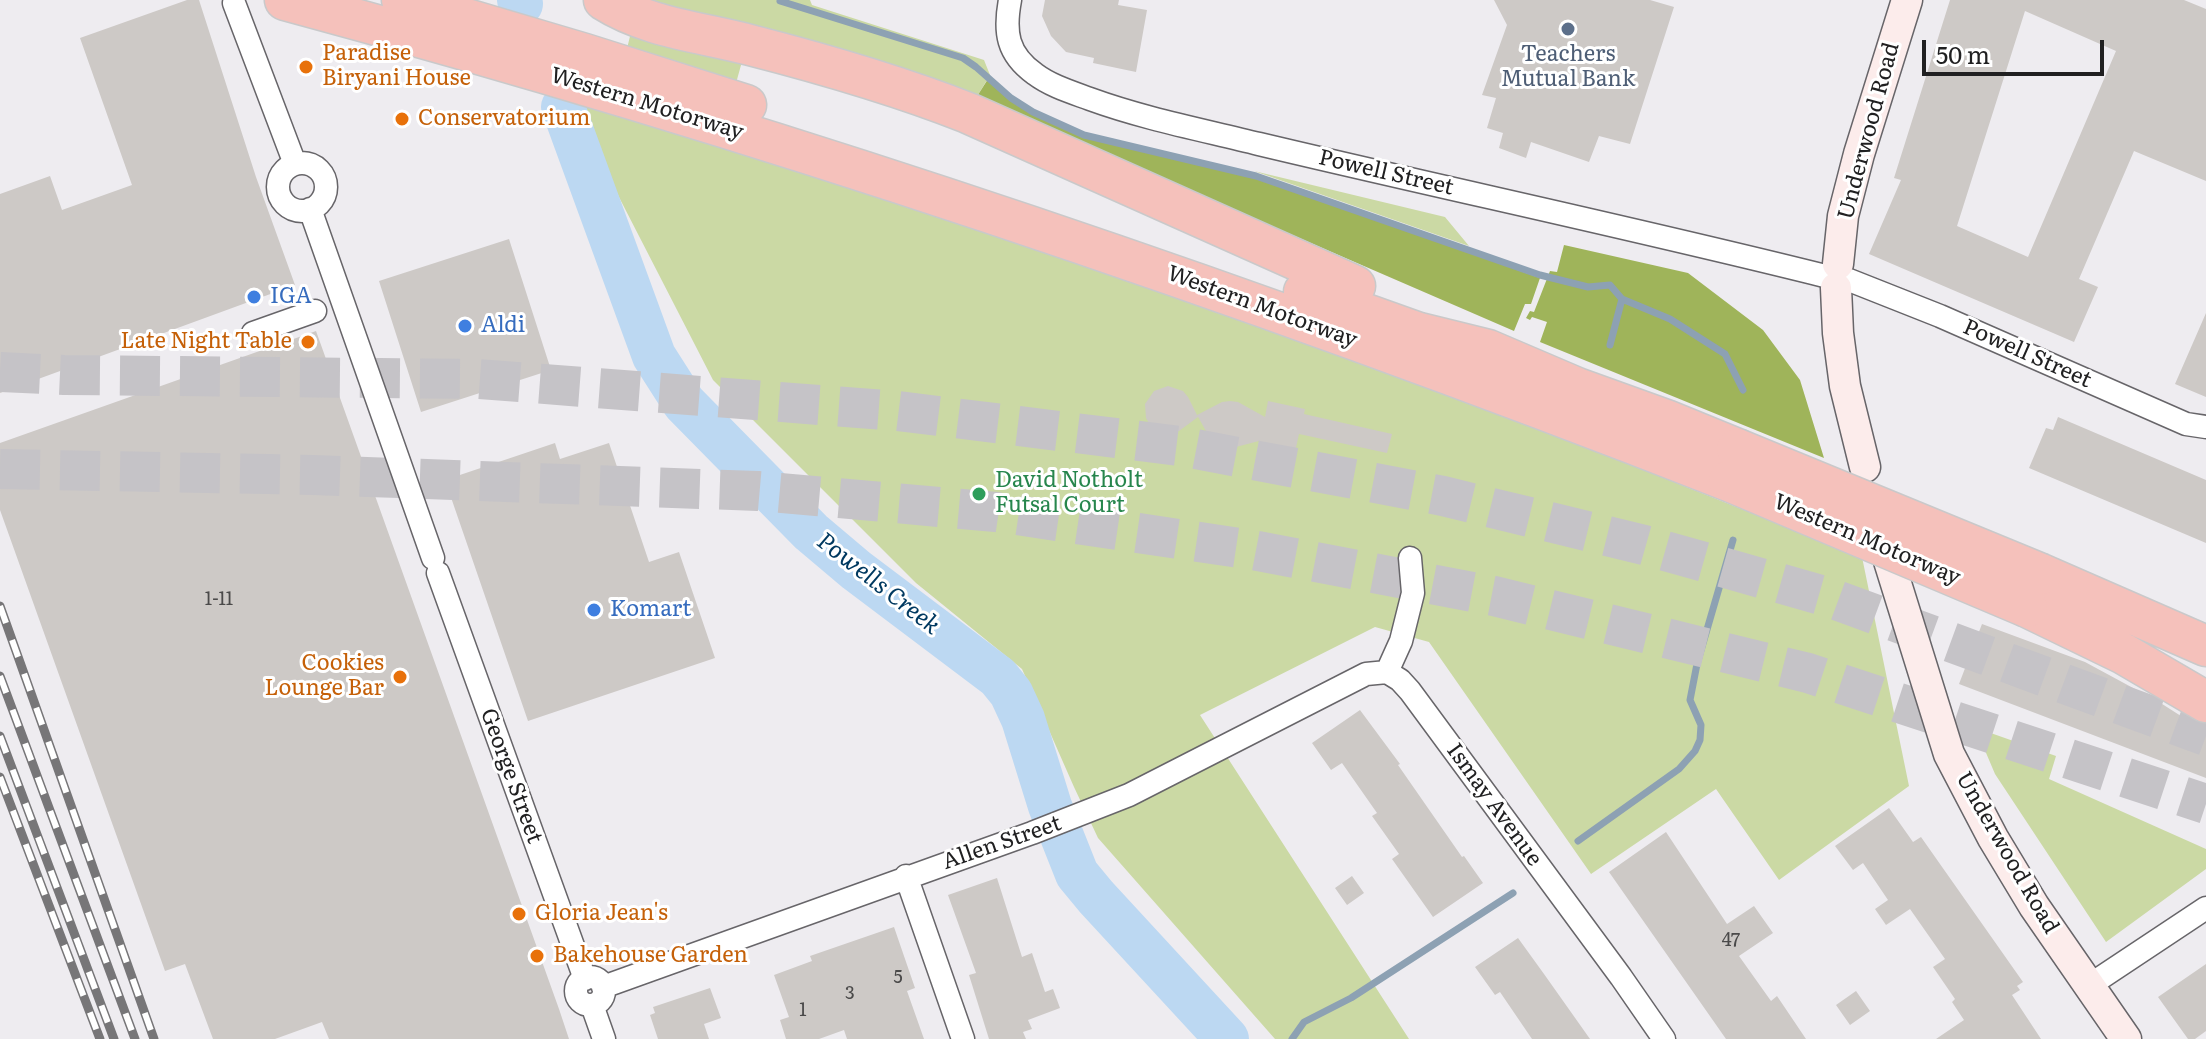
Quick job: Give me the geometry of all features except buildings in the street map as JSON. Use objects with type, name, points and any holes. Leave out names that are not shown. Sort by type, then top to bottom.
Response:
[{"type":"highway","name":"Western Motorway","points":[[285,0],[791,133],[1209,259],[1419,333],[1488,350],[1577,388],[1666,420],[1733,465],[2124,654],[2206,702]]},
{"type":"highway","name":"Western Motorway","points":[[402,0],[585,54],[1124,258],[1595,429],[1733,465],[2041,574],[2206,646]]},
{"type":"highway","points":[[604,0],[656,24],[747,44],[882,82],[968,113],[1425,317],[1488,350]]},
{"type":"main road","name":"Underwood Road","points":[[1865,467],[1845,386],[1838,333],[1837,277],[1843,216],[1907,0]]},
{"type":"main road","name":"Underwood Road","points":[[1889,561],[1949,754],[1993,838],[2034,906],[2126,1039]]},
{"type":"street","name":"Powell Street","points":[[1010,0],[1006,22],[1013,52],[1039,77],[1087,98],[1129,112],[1837,277],[1940,316],[2186,424],[2206,427]]},
{"type":"street","points":[[234,3],[295,164]]},
{"type":"street","points":[[295,164],[315,167],[324,177],[325,193],[321,201],[310,209],[294,210],[280,197],[279,178],[295,164]]},
{"type":"street","name":"George Street","points":[[310,209],[435,565],[593,990],[604,1039]]},
{"type":"street","points":[[253,333],[315,311]]},
{"type":"street","points":[[1387,672],[1401,641],[1413,593],[1410,558]]},
{"type":"street","name":"Allen Street","points":[[593,990],[1076,816],[1135,792],[1366,674],[1387,672]]},
{"type":"street","name":"Ismay Avenue","points":[[1387,672],[1410,691],[1664,1039]]},
{"type":"street","points":[[906,876],[963,1039]]},
{"type":"street","points":[[2090,985],[2206,908]]},
{"type":"green space","points":[[639,0],[810,0],[812,5],[984,60],[990,75],[976,98],[751,29],[720,141],[1406,375],[1862,557],[1909,786],[1779,880],[1716,789],[1591,874],[1429,642],[1375,627],[1200,715],[1409,1039],[1275,1039],[1098,838],[1022,669],[916,583],[713,380],[567,96],[612,109]]},
{"type":"green space","points":[[988,79],[1017,103],[1048,121],[1081,134],[1258,178],[1540,278],[1531,304],[1525,304],[1514,331],[976,98]]},
{"type":"green space","points":[[1254,171],[1445,217],[1469,246]]},
{"type":"green space","points":[[1564,245],[1688,273],[1763,330],[1800,380],[1824,458],[1540,342],[1547,322],[1526,318],[1530,311],[1534,312],[1550,271],[1557,272]]},
{"type":"green space","points":[[1985,731],[2056,756],[2049,779],[2206,849],[2206,869],[2106,942],[1995,774],[1981,741]]},
{"type":"waterway","name":"Powells Creek","points":[[519,0],[521,4]]},
{"type":"waterway","points":[[780,1],[963,58],[1011,98],[1033,112],[1084,135],[1256,176],[1540,275],[1588,287],[1610,285],[1622,299],[1670,319],[1725,354],[1743,390]]},
{"type":"waterway","name":"Powells Creek","points":[[563,107],[654,356],[684,403],[811,532],[856,570],[998,677],[1011,693],[1023,719],[1050,806],[1077,874],[1227,1039]]},
{"type":"waterway","points":[[1610,345],[1622,299]]},
{"type":"waterway","points":[[1578,841],[1679,769],[1695,751],[1701,725],[1690,700],[1697,664],[1733,540]]},
{"type":"waterway","points":[[1292,1039],[1304,1022],[1351,998],[1513,893]]},
{"type":"tunnel","points":[[0,372],[479,379],[898,411],[1180,446],[1443,496],[1644,545],[1828,597],[2206,736]]},
{"type":"tunnel","points":[[0,469],[313,475],[758,491],[996,512],[1253,550],[1494,596],[1808,673],[2206,804]]},
{"type":"railway","points":[[0,606],[154,1039]]},
{"type":"railway","points":[[0,676],[135,1039]]},
{"type":"railway","points":[[0,736],[114,1039]]},
{"type":"railway","points":[[0,777],[100,1039]]},
{"type":"place","name":"Teachers Mutual Bank","points":[[1568,29]]},
{"type":"place","name":"Paradise Biryani House","points":[[306,67]]},
{"type":"place","name":"Conservatorium","points":[[402,119]]},
{"type":"place","name":"IGA","points":[[254,297]]},
{"type":"place","name":"Aldi","points":[[465,326]]},
{"type":"place","name":"Late Night Table","points":[[308,342]]},
{"type":"place","name":"David Notholt Futsal Court","points":[[979,494]]},
{"type":"place","name":"Komart","points":[[594,610]]},
{"type":"place","name":"Cookies Lounge Bar","points":[[400,677]]},
{"type":"place","name":"Gloria Jean's","points":[[519,914]]},
{"type":"place","name":"Bakehouse Garden","points":[[537,956]]}]
